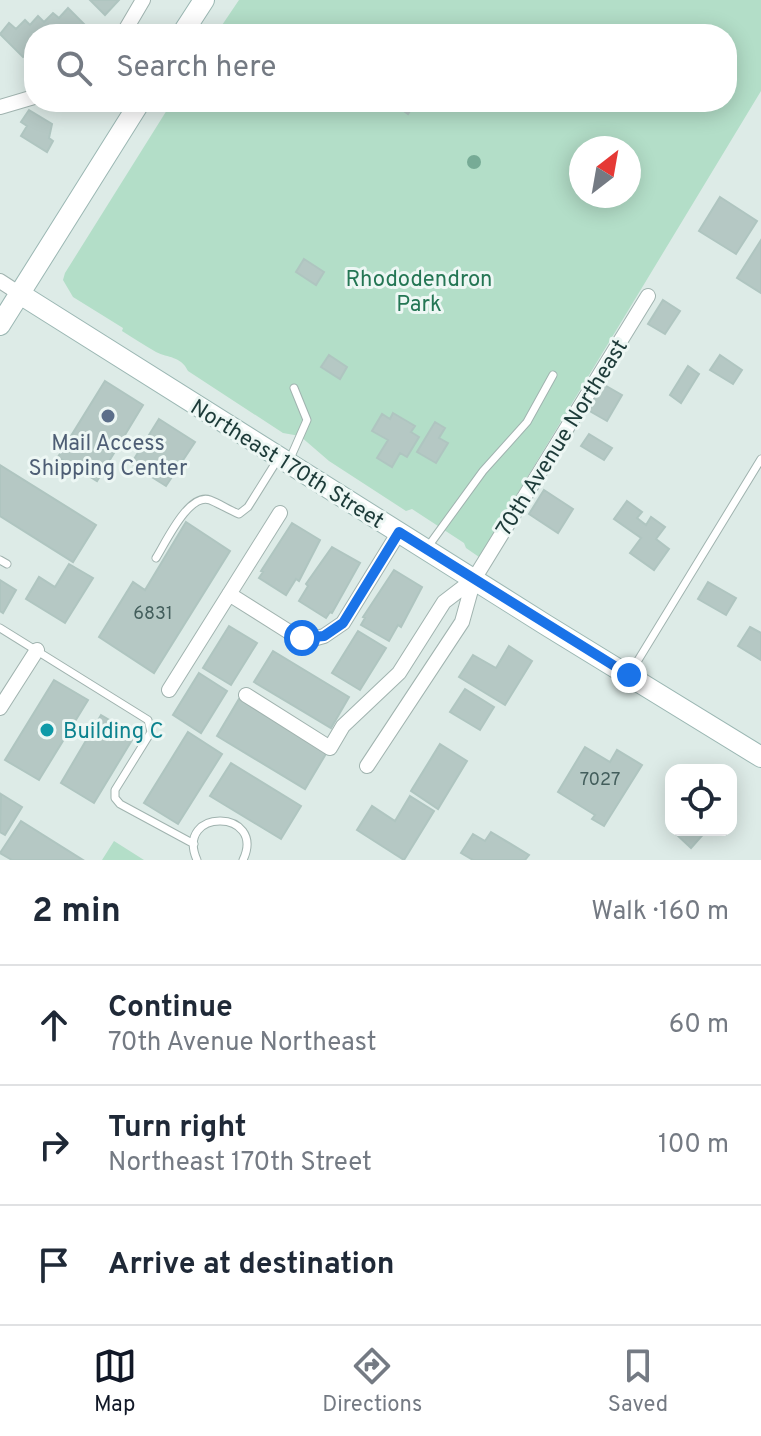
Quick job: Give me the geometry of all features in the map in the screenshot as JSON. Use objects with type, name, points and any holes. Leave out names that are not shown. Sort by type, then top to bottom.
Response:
[{"type":"main road","points":[[188,24],[204,0]]},
{"type":"main road","points":[[0,325],[134,112]]},
{"type":"main road","name":"Northeast 170th Street","points":[[20,294],[761,757]]},
{"type":"street","points":[[129,24],[143,0]]},
{"type":"street","points":[[0,107],[24,100]]},
{"type":"street","points":[[0,281],[20,294]]},
{"type":"street","name":"70th Avenue Northeast","points":[[367,766],[462,622],[474,579],[648,296]]},
{"type":"street","points":[[169,690],[280,513]]},
{"type":"street","points":[[229,594],[294,635],[313,639],[324,636],[343,623],[399,532]]},
{"type":"street","name":"70th Avenue Northeast","points":[[246,695],[330,748],[343,726],[399,673],[444,602],[474,579]]},
{"type":"street","points":[[0,708],[37,650]]},
{"type":"lane","points":[[426,550],[483,471],[527,422],[553,375]]},
{"type":"lane","points":[[156,558],[186,509],[199,499],[208,499],[239,514],[248,507],[284,460],[307,420],[294,388]]},
{"type":"lane","points":[[629,675],[761,459]]},
{"type":"lane","points":[[0,628],[148,720],[151,732],[115,790],[115,798],[120,804],[194,844]]},
{"type":"lane","points":[[197,860],[194,844],[200,828],[219,819],[239,826],[245,835],[247,845],[243,860]]},
{"type":"green space","name":"Rhododendron Park","points":[[239,0],[761,0],[761,91],[479,557],[464,543],[412,509],[406,511],[329,461],[300,436],[283,433],[188,371],[178,360],[156,352],[122,331],[123,328],[73,297],[63,280],[166,112],[737,112],[737,24],[223,24]]},
{"type":"green space","points":[[114,841],[144,860],[102,860]]},
{"type":"building","points":[[90,0],[119,0],[105,15]]},
{"type":"building","points":[[68,8],[84,24],[31,24],[38,16],[44,22],[53,13],[59,18]]},
{"type":"building","points":[[25,20],[29,24],[24,24],[23,57],[0,34],[9,23],[16,29]]},
{"type":"building","points":[[28,112],[32,112],[52,124],[49,138],[53,141],[47,152],[21,136],[27,126],[21,122]]},
{"type":"building","points":[[720,197],[757,221],[736,254],[699,231]]},
{"type":"building","points":[[761,240],[761,293],[737,278]]},
{"type":"building","points":[[304,259],[324,272],[316,285],[296,272]]},
{"type":"building","points":[[663,300],[680,311],[665,334],[648,324]]},
{"type":"building","points":[[329,355],[347,367],[340,379],[321,367]]},
{"type":"building","points":[[720,355],[742,370],[733,384],[710,370]]},
{"type":"building","points":[[688,366],[699,374],[681,403],[670,395]]},
{"type":"building","points":[[105,381],[143,405],[97,481],[58,457]]},
{"type":"building","points":[[601,383],[622,395],[607,421],[586,409]]},
{"type":"building","points":[[393,413],[415,426],[411,432],[419,437],[407,457],[400,453],[392,467],[377,458],[388,440],[372,431],[382,414],[390,419]]},
{"type":"building","points":[[159,419],[195,442],[166,486],[131,464]]},
{"type":"building","points":[[435,422],[445,428],[439,438],[448,443],[436,463],[417,452]]},
{"type":"building","points":[[589,434],[612,448],[604,460],[581,446]]},
{"type":"building","points":[[0,465],[96,525],[73,562],[0,516]]},
{"type":"building","points":[[544,490],[573,509],[558,533],[529,514]]},
{"type":"building","points":[[627,501],[642,512],[637,518],[646,525],[651,517],[665,527],[656,539],[669,549],[654,570],[630,553],[641,538],[614,519]]},
{"type":"building","points":[[186,522],[230,551],[154,673],[99,637],[133,582],[145,590]]},
{"type":"building","points":[[292,523],[320,540],[299,581],[296,579],[286,595],[259,578]]},
{"type":"building","points":[[332,547],[360,563],[332,613],[326,618],[299,601],[308,586],[306,584]]},
{"type":"building","points":[[69,564],[93,578],[65,623],[26,599],[39,577],[55,587]]},
{"type":"building","points":[[394,570],[422,587],[401,627],[398,625],[389,641],[361,625],[363,617]]},
{"type":"building","points":[[0,580],[16,590],[3,613],[0,611]]},
{"type":"building","points":[[708,582],[736,598],[726,615],[698,599]]},
{"type":"building","points":[[229,626],[257,643],[231,685],[203,668]]},
{"type":"building","points":[[750,627],[761,633],[761,660],[738,646]]},
{"type":"building","points":[[358,631],[386,648],[360,690],[332,673]]},
{"type":"building","points":[[509,646],[532,661],[505,705],[459,677],[473,655],[496,668]]},
{"type":"building","points":[[273,651],[349,697],[331,728],[254,682]]},
{"type":"building","points":[[199,673],[227,691],[201,733],[173,715]]},
{"type":"building","name":"Building C","points":[[54,680],[88,700],[39,780],[5,760]]},
{"type":"building","points":[[465,689],[494,707],[480,730],[450,712]]},
{"type":"building","points":[[239,699],[327,752],[305,789],[217,736]]},
{"type":"building","points":[[101,715],[135,735],[94,803],[61,783]]},
{"type":"building","points":[[188,732],[222,754],[178,824],[144,803]]},
{"type":"building","points":[[440,744],[467,761],[438,809],[411,791]]},
{"type":"building","points":[[585,747],[610,762],[617,750],[642,765],[604,826],[592,819],[595,815],[558,792]]},
{"type":"building","points":[[231,763],[301,806],[281,839],[210,796]]},
{"type":"building","points":[[1,794],[22,807],[5,835],[0,832]]},
{"type":"building","points":[[410,796],[434,811],[404,860],[357,830],[372,806],[395,821]]},
{"type":"building","points":[[21,821],[83,860],[12,860],[0,853]]},
{"type":"building","points":[[491,832],[529,855],[525,860],[473,860],[461,853],[473,834],[485,841]]},
{"type":"building","points":[[678,836],[702,836],[691,848]]},
{"type":"place","name":"Mail Access Shipping Center","points":[[108,416]]},
{"type":"place","name":"Building C","points":[[47,730]]},
{"type":"route","points":[[302,638],[324,636],[343,623],[399,532],[629,675]]}]
